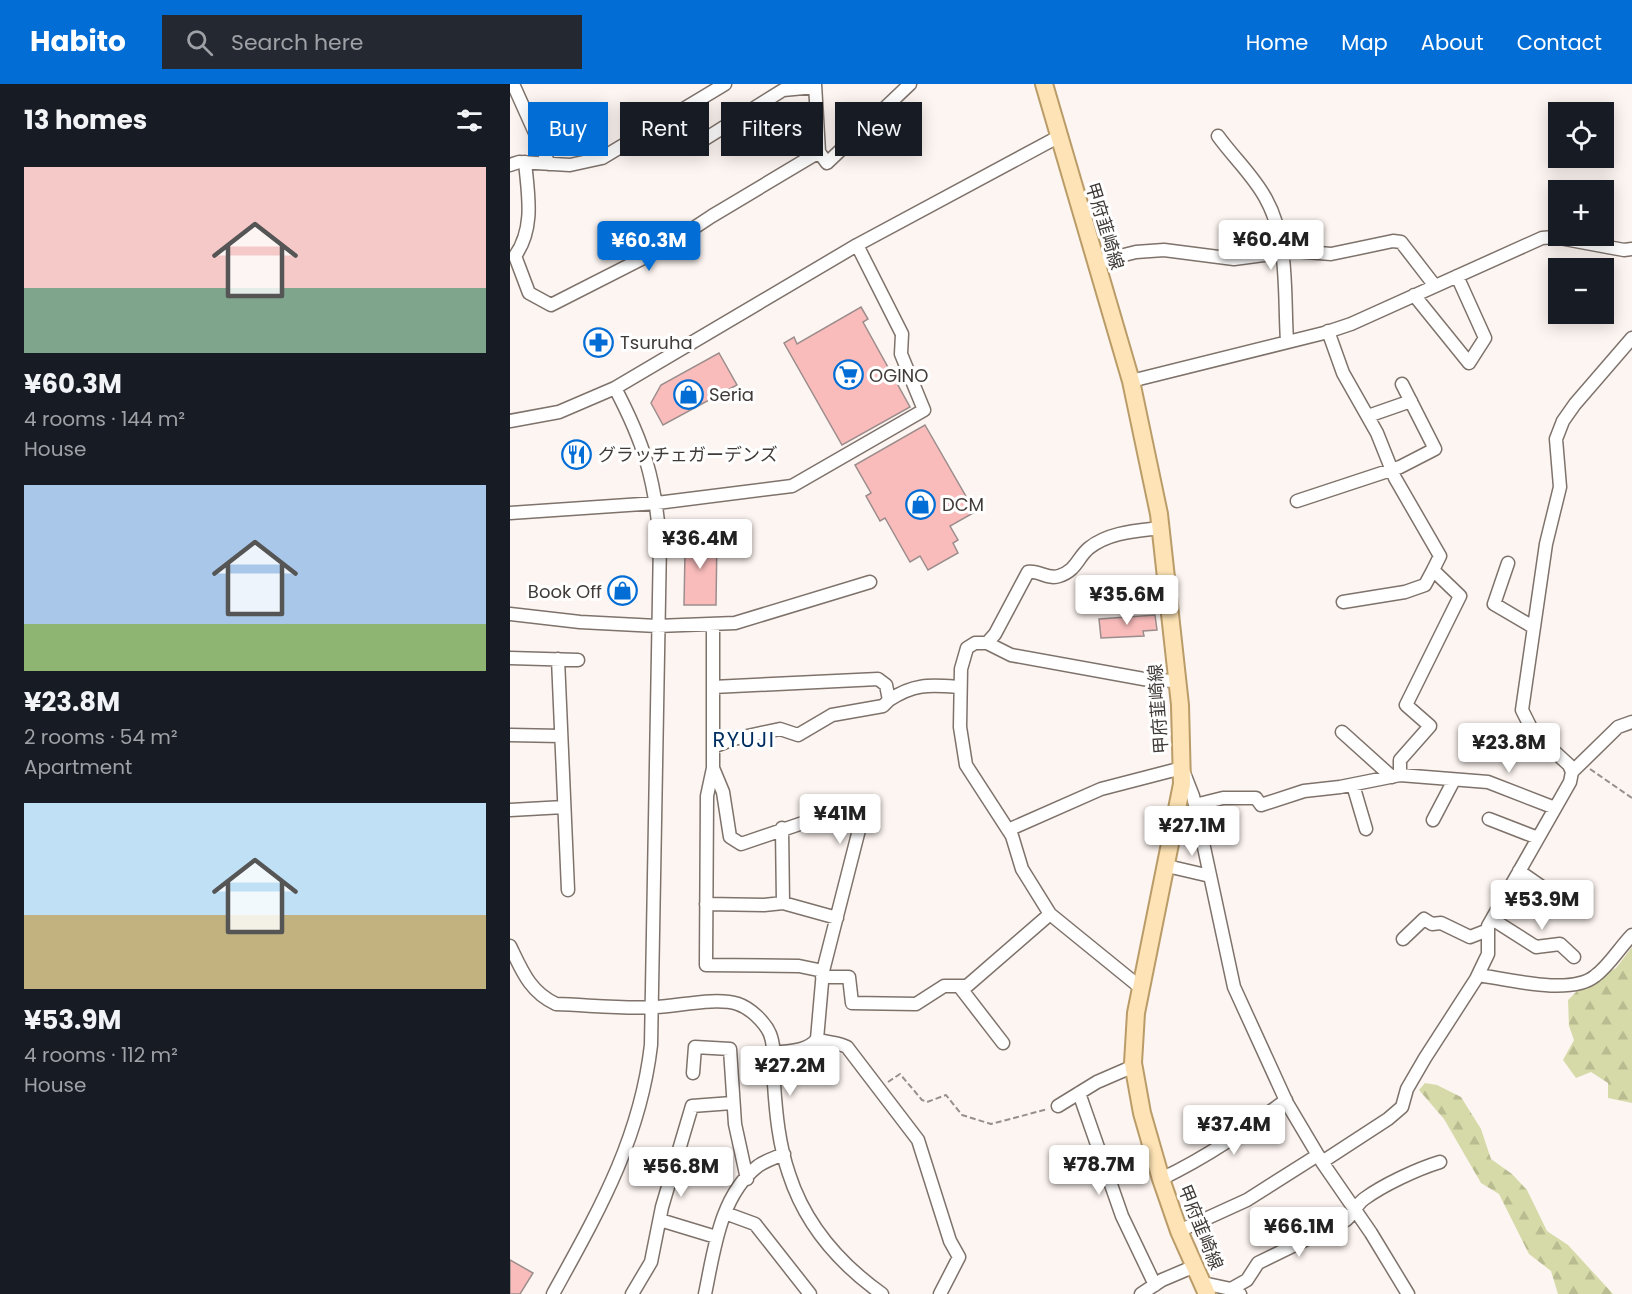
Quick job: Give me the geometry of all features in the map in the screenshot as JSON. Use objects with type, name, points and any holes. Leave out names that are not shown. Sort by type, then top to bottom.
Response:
[{"type":"main road","name":"甲府韮崎線","points":[[1044,84],[1131,381],[1161,528],[1177,681],[1182,768],[1179,807],[1136,1013],[1134,1066],[1142,1113],[1161,1179],[1179,1231],[1205,1288]]},
{"type":"street","points":[[513,84],[549,164]]},
{"type":"street","points":[[510,165],[525,162],[570,165],[602,158],[725,84]]},
{"type":"street","points":[[822,156],[827,163],[910,84]]},
{"type":"street","points":[[709,136],[783,90],[815,85],[816,102]]},
{"type":"street","points":[[1218,136],[1268,201],[1282,253],[1287,341]]},
{"type":"street","points":[[510,421],[559,412],[615,388],[857,245],[1058,137]]},
{"type":"street","points":[[525,162],[529,208],[525,242],[515,256],[529,293],[551,305],[665,247],[812,156]]},
{"type":"street","points":[[1131,381],[1328,332],[1542,238],[1554,237],[1624,250],[1632,249]]},
{"type":"street","points":[[1096,262],[1136,252],[1164,250],[1234,259],[1282,253],[1331,254],[1401,242],[1435,286]]},
{"type":"street","points":[[510,513],[657,503],[792,486],[924,410],[901,354],[902,334],[857,245]]},
{"type":"street","points":[[1414,296],[1468,363],[1485,338],[1457,276]]},
{"type":"street","points":[[1328,332],[1343,373],[1368,416],[1392,469],[1440,556],[1425,585],[1405,592],[1343,602]]},
{"type":"street","points":[[1572,772],[1562,757],[1533,732],[1522,710],[1552,511],[1560,487],[1556,439],[1563,421],[1575,404],[1632,338]]},
{"type":"street","points":[[1297,501],[1392,469],[1435,449],[1402,384]]},
{"type":"street","points":[[553,1294],[614,1183],[631,1137],[646,1085],[653,1007],[657,626],[660,564],[657,503],[644,448],[615,388]]},
{"type":"street","points":[[1368,416],[1410,401]]},
{"type":"street","points":[[987,643],[995,634],[1028,572],[1058,577],[1075,568],[1086,551],[1096,543],[1121,533],[1161,528]]},
{"type":"street","points":[[1508,563],[1494,604],[1533,627]]},
{"type":"street","points":[[1396,776],[1400,760],[1430,726],[1406,705],[1460,596],[1433,570]]},
{"type":"street","points":[[510,614],[580,622],[657,626],[735,623],[870,582]]},
{"type":"street","points":[[712,624],[713,768],[707,796],[706,965],[799,966],[823,974],[849,977],[852,1003],[916,1004],[944,986],[967,986],[1050,914]]},
{"type":"street","points":[[1142,988],[1050,914],[1022,869],[1008,830],[966,765],[960,727],[961,669],[968,648],[975,643],[987,643],[1011,655],[1149,680],[1177,681]]},
{"type":"street","points":[[510,658],[578,660]]},
{"type":"street","points":[[558,659],[568,890]]},
{"type":"street","points":[[713,687],[878,679],[886,685],[889,700]]},
{"type":"street","points":[[713,747],[734,739],[780,729],[798,735],[832,715],[883,706],[908,687],[927,685],[960,687]]},
{"type":"street","points":[[1179,1231],[1247,1200],[1388,1119],[1402,1107],[1407,1089],[1416,1073],[1478,975],[1488,954],[1490,924],[1556,808],[1570,782],[1572,772],[1618,727],[1632,722]]},
{"type":"street","points":[[1342,732],[1396,776]]},
{"type":"street","points":[[510,735],[561,736]]},
{"type":"street","points":[[713,768],[723,792],[730,837],[741,844],[782,828],[832,813],[861,822],[823,974],[817,1039],[812,1045],[798,1050],[773,1053]]},
{"type":"street","points":[[1008,830],[1101,789],[1182,768],[1195,805],[1234,987],[1286,1100],[1320,1159],[1408,1294]]},
{"type":"street","points":[[1195,805],[1223,798],[1256,798],[1261,805],[1304,791],[1353,785],[1396,776],[1488,782],[1556,808]]},
{"type":"street","points":[[1433,820],[1454,780]]},
{"type":"street","points":[[1353,785],[1366,829]]},
{"type":"street","points":[[510,810],[564,807]]},
{"type":"street","points":[[1489,819],[1538,838]]},
{"type":"street","points":[[782,828],[783,903]]},
{"type":"street","points":[[1167,866],[1210,876]]},
{"type":"street","points":[[1519,871],[1549,892]]},
{"type":"street","points":[[706,903],[783,903],[837,918]]},
{"type":"street","points":[[1403,939],[1424,919],[1432,924],[1441,923],[1470,937],[1490,924]]},
{"type":"street","points":[[1490,924],[1536,947],[1560,944],[1574,957]]},
{"type":"street","points":[[1478,975],[1563,986],[1586,982],[1596,976],[1632,935]]},
{"type":"street","points":[[510,946],[529,984],[542,997],[556,1004],[653,1007],[725,1002],[738,1004],[749,1010],[765,1026],[770,1035],[775,1103],[789,1175],[814,1227],[859,1278],[882,1294]]},
{"type":"street","points":[[959,986],[1003,1043]]},
{"type":"street","points":[[817,1039],[828,1043],[837,1042],[847,1047],[918,1140],[950,1241],[959,1257],[940,1294]]},
{"type":"street","points":[[693,1072],[695,1047],[730,1049],[732,1103],[747,1179]]},
{"type":"street","points":[[1058,1106],[1078,1093],[1134,1066]]},
{"type":"street","points":[[1078,1093],[1122,1216],[1155,1285]]},
{"type":"street","points":[[1161,1179],[1209,1155],[1286,1100]]},
{"type":"street","points":[[632,1294],[651,1262],[660,1220],[692,1106],[732,1103]]},
{"type":"street","points":[[705,1294],[716,1237],[725,1213],[758,1166],[784,1154]]},
{"type":"street","points":[[1205,1288],[1236,1292],[1258,1263],[1346,1220],[1356,1211],[1362,1200],[1398,1181],[1409,1172],[1440,1162]]},
{"type":"street","points":[[725,1213],[755,1224],[810,1294]]},
{"type":"street","points":[[660,1220],[716,1237]]},
{"type":"street","points":[[1141,1294],[1195,1266]]},
{"type":"path","points":[[1582,763],[1632,798]]},
{"type":"path","points":[[878,1088],[900,1074],[922,1100],[927,1102],[946,1095],[962,1115],[992,1124],[1058,1106]]},
{"type":"green space","points":[[1632,947],[1632,1103],[1608,1098],[1608,1083],[1591,1072],[1576,1078],[1563,1060],[1574,1040],[1569,1026],[1568,1000],[1578,990],[1616,968]]},
{"type":"green space","points":[[1425,1083],[1437,1085],[1461,1097],[1481,1129],[1491,1159],[1512,1174],[1527,1190],[1547,1231],[1568,1245],[1613,1294],[1558,1294],[1551,1271],[1529,1254],[1499,1194],[1481,1183],[1444,1119],[1419,1090]]},
{"type":"building","name":"OGINO","points":[[861,307],[868,319],[863,322],[910,407],[842,445],[784,343],[794,337],[797,344]]},
{"type":"building","name":"Seria","points":[[719,353],[737,385],[663,425],[651,403],[661,385]]},
{"type":"building","name":"DCM","points":[[925,425],[975,512],[950,526],[958,540],[953,543],[958,553],[928,570],[920,556],[910,562],[885,518],[880,521],[866,496],[871,493],[855,465]]},
{"type":"building","points":[[681,537],[717,537],[716,605],[684,605],[685,552],[681,554]]},
{"type":"building","points":[[1155,615],[1157,630],[1143,631],[1144,636],[1101,638],[1099,619]]},
{"type":"building","points":[[510,1260],[533,1273],[520,1294],[510,1294]]},
{"type":"place","name":"Tsuruha","points":[[599,342]]},
{"type":"place","name":"OGINO","points":[[848,375]]},
{"type":"place","name":"Seria","points":[[688,394]]},
{"type":"place","name":"グラッチェガーデンズ","points":[[577,454]]},
{"type":"place","name":"DCM","points":[[921,504]]},
{"type":"place","name":"Book Off","points":[[623,591]]},
{"type":"district","name":"RYUJI","points":[[744,739]]}]
